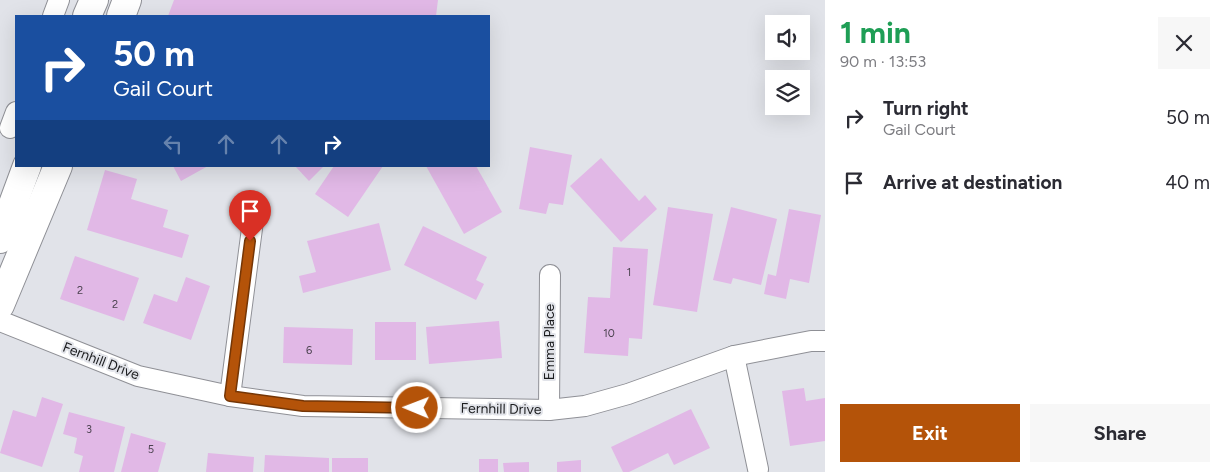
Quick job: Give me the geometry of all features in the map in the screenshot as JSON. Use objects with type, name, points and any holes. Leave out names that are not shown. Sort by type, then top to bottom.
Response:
[{"type":"main road","points":[[87,15],[94,0]]},
{"type":"main road","points":[[121,15],[127,0]]},
{"type":"main road","points":[[0,239],[27,167]]},
{"type":"main road","points":[[0,304],[58,167]]},
{"type":"street","points":[[53,15],[60,0]]},
{"type":"street","points":[[230,396],[253,221]]},
{"type":"street","name":"Emma Place","points":[[549,410],[550,275]]},
{"type":"street","name":"Fernhill Drive","points":[[0,321],[138,376],[230,396],[303,406],[549,410],[585,406],[628,394],[734,356],[811,341],[825,341]]},
{"type":"street","points":[[734,356],[758,469]]},
{"type":"building","points":[[174,0],[438,0],[436,15],[168,15]]},
{"type":"building","points":[[530,147],[572,155],[563,205],[549,203],[546,214],[519,209]]},
{"type":"building","points":[[601,158],[639,201],[645,195],[657,209],[621,242],[570,186]]},
{"type":"building","points":[[174,167],[206,167],[181,181]]},
{"type":"building","points":[[296,167],[323,167],[309,181]]},
{"type":"building","points":[[333,167],[382,167],[348,217],[315,194]]},
{"type":"building","points":[[427,167],[477,167],[502,212],[464,234]]},
{"type":"building","points":[[105,170],[137,179],[131,199],[168,210],[163,227],[189,235],[182,258],[87,230]]},
{"type":"building","points":[[668,207],[713,214],[697,312],[653,305]]},
{"type":"building","points":[[731,207],[777,219],[761,285],[733,278],[731,284],[713,280]]},
{"type":"building","points":[[789,209],[821,215],[809,283],[790,279],[786,299],[764,294],[768,274],[776,276]]},
{"type":"building","points":[[379,223],[391,270],[303,293],[299,276],[316,272],[307,241]]},
{"type":"building","points":[[423,226],[487,257],[476,280],[484,284],[476,300],[404,265]]},
{"type":"building","points":[[613,247],[648,249],[642,339],[629,338],[628,356],[584,353],[588,297],[610,298]]},
{"type":"building","points":[[75,256],[139,278],[124,321],[60,299]]},
{"type":"building","points":[[186,277],[210,286],[191,340],[143,323],[154,294],[177,302]]},
{"type":"building","points":[[499,321],[502,358],[429,364],[426,327]]},
{"type":"building","points":[[375,322],[416,322],[416,360],[375,360]]},
{"type":"building","points":[[284,327],[353,329],[352,365],[283,363]]},
{"type":"building","points":[[804,388],[806,401],[825,398],[825,441],[790,446],[782,391]]},
{"type":"building","points":[[42,397],[63,404],[42,467],[0,453],[13,410],[36,417]]},
{"type":"building","points":[[691,409],[710,448],[674,465],[668,453],[629,472],[623,472],[611,447]]},
{"type":"building","points":[[69,412],[125,427],[114,472],[79,472],[83,456],[74,453],[77,438],[63,434]]},
{"type":"building","points":[[131,433],[166,443],[158,472],[121,472]]},
{"type":"building","points":[[208,453],[254,457],[253,472],[206,472]]},
{"type":"building","points":[[265,455],[329,458],[329,472],[264,472]]},
{"type":"building","points":[[332,458],[368,458],[368,472],[332,472]]},
{"type":"building","points":[[479,459],[498,459],[498,472],[479,472]]},
{"type":"building","points":[[581,460],[581,472],[557,472],[557,462]]},
{"type":"building","points":[[529,462],[529,472],[504,472],[503,463]]},
{"type":"route","points":[[250,241],[230,396],[303,406],[417,408]]}]
